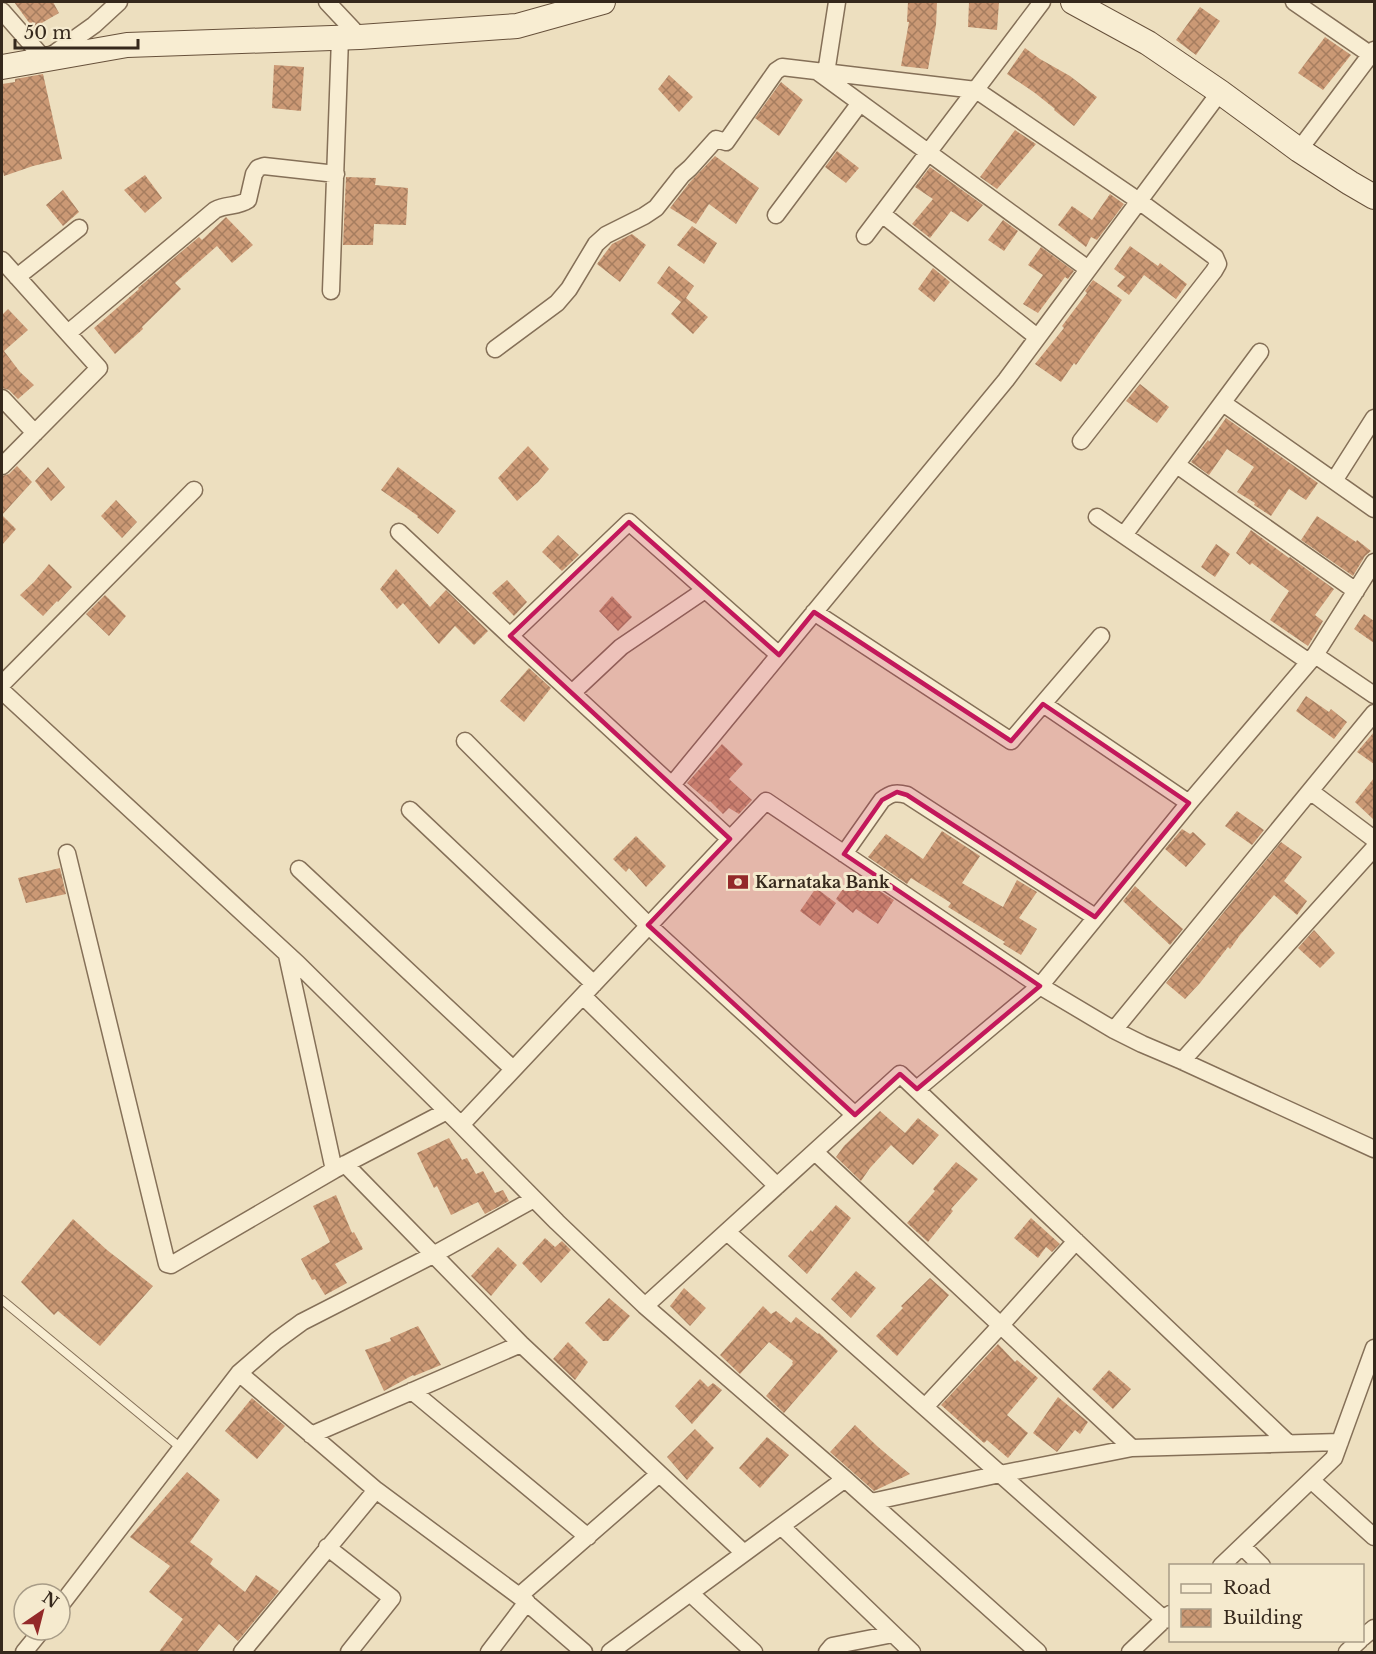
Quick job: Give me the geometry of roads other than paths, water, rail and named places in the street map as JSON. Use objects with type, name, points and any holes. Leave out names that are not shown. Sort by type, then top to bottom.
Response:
[{"type":"street","points":[[45,60],[94,25],[119,2]]},
{"type":"street","points":[[327,2],[350,38],[336,174],[331,291]]},
{"type":"street","points":[[2,67],[127,45],[350,38],[517,26],[603,2]]},
{"type":"street","points":[[822,73],[837,2]]},
{"type":"street","points":[[865,236],[1042,2]]},
{"type":"street","points":[[1296,2],[1373,54],[1299,150]]},
{"type":"street","points":[[1086,4],[1220,92],[1299,150],[1374,197]]},
{"type":"street","points":[[2,11],[45,60]]},
{"type":"street","points":[[495,349],[557,303],[601,239],[656,208],[682,175],[716,139],[726,142],[776,71],[790,68],[976,90],[1139,201],[1215,257],[1218,264],[1081,441]]},
{"type":"street","points":[[822,73],[1088,269]]},
{"type":"street","points":[[672,785],[1006,380],[1220,92]]},
{"type":"street","points":[[776,215],[860,103]]},
{"type":"street","points":[[68,333],[215,210],[222,206],[242,205],[248,200],[254,174],[258,168],[264,166],[336,174]]},
{"type":"street","points":[[882,213],[1037,338]]},
{"type":"street","points":[[17,277],[79,228]]},
{"type":"street","points":[[2,260],[99,368],[2,466]]},
{"type":"street","points":[[1124,535],[1260,352]]},
{"type":"street","points":[[2,398],[35,432]]},
{"type":"street","points":[[1223,403],[1374,509]]},
{"type":"street","points":[[1334,481],[1374,418]]},
{"type":"street","points":[[1178,465],[1364,586]]},
{"type":"street","points":[[2,684],[194,490]]},
{"type":"street","points":[[1098,517],[1312,658],[1374,695]]},
{"type":"street","points":[[510,636],[629,522],[779,655]]},
{"type":"street","points":[[399,531],[730,839]]},
{"type":"street","points":[[917,1089],[1040,986],[1189,802],[1312,658],[1364,586],[1374,562]]},
{"type":"street","points":[[572,693],[621,646],[705,590]]},
{"type":"street","points":[[814,612],[1011,741],[1101,636]]},
{"type":"street","points":[[2,691],[287,955],[645,1306],[871,1502],[1038,1653]]},
{"type":"street","points":[[1043,704],[1189,802]]},
{"type":"street","points":[[1114,1030],[1374,713]]},
{"type":"street","points":[[465,741],[648,925],[855,1115]]},
{"type":"street","points":[[1310,791],[1374,838]]},
{"type":"street","points":[[844,854],[882,800],[897,792],[907,795],[1095,917]]},
{"type":"street","points":[[461,1125],[766,801],[1040,986],[1114,1030],[1374,1149]]},
{"type":"street","points":[[410,810],[777,1186]]},
{"type":"street","points":[[1182,1061],[1374,848]]},
{"type":"street","points":[[67,853],[167,1264],[171,1265],[340,1167],[447,1112]]},
{"type":"street","points":[[299,869],[513,1070]]},
{"type":"street","points":[[287,955],[340,1167],[520,1344],[744,1553]]},
{"type":"street","points":[[645,1306],[900,1074],[1288,1443]]},
{"type":"street","points":[[815,1152],[1132,1448]]},
{"type":"street","points":[[72,1590],[238,1373],[302,1322],[534,1199]]},
{"type":"street","points":[[727,1232],[1000,1474],[1168,1617],[1130,1653]]},
{"type":"street","points":[[924,1407],[1076,1241]]},
{"type":"street","points":[[311,1435],[520,1344]]},
{"type":"street","points":[[1223,1564],[1334,1458],[1374,1348]]},
{"type":"street","points":[[238,1373],[376,1490],[523,1599],[584,1653]]},
{"type":"street","points":[[412,1391],[588,1537]]},
{"type":"street","points":[[871,1502],[1132,1448],[1340,1442]]},
{"type":"street","points":[[489,1653],[523,1599],[659,1474]]},
{"type":"street","points":[[610,1653],[844,1479]]},
{"type":"street","points":[[1311,1480],[1374,1537]]},
{"type":"street","points":[[242,1653],[376,1490]]},
{"type":"street","points":[[781,1526],[912,1653]]},
{"type":"street","points":[[1242,1546],[1260,1564]]},
{"type":"street","points":[[327,1547],[392,1598],[349,1653]]},
{"type":"street","points":[[690,1593],[754,1653]]},
{"type":"street","points":[[827,1653],[832,1646],[893,1634]]},
{"type":"street","points":[[1336,1642],[1347,1653],[1359,1642]]},
{"type":"lane","points":[[2,1300],[181,1448]]},
{"type":"place","name":"Karnataka Bank","points":[[738,882]]}]
